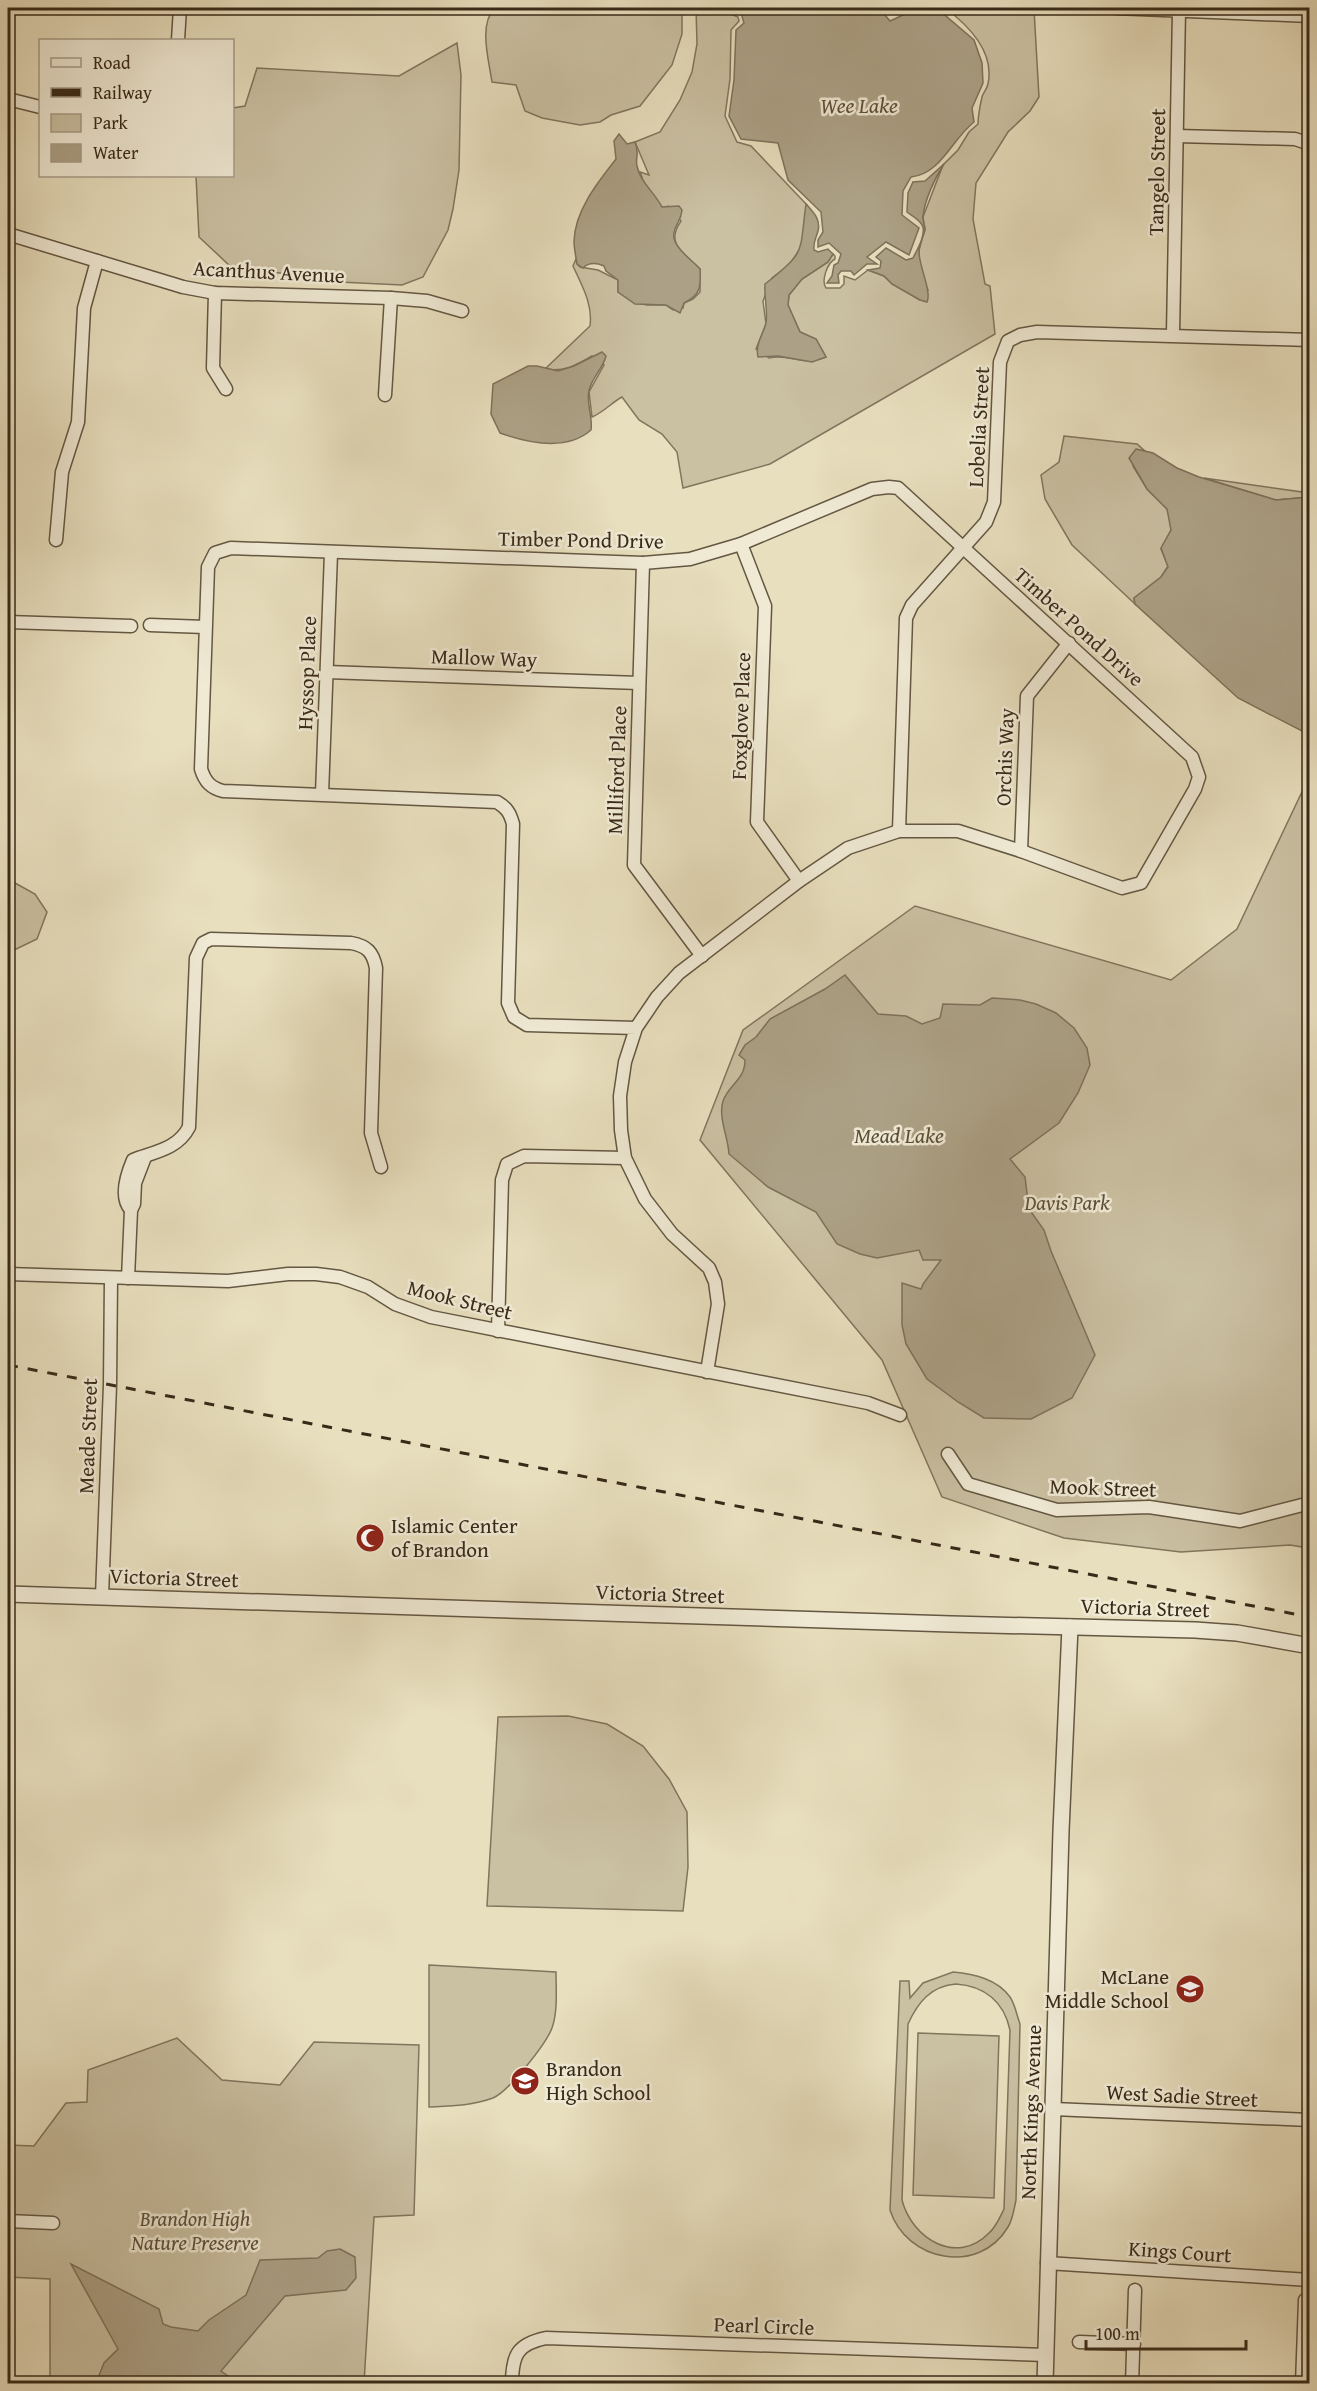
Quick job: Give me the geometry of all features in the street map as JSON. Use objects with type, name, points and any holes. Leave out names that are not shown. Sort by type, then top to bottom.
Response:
[{"type":"street","points":[[178,39],[180,8]]},
{"type":"street","points":[[1115,8],[1310,16]]},
{"type":"street","name":"Tangelo Street","points":[[1173,334],[1179,10]]},
{"type":"street","points":[[8,99],[39,107]]},
{"type":"street","points":[[1177,136],[1294,139],[1310,144]]},
{"type":"street","name":"Acanthus Avenue","points":[[8,234],[183,287],[215,293],[391,298],[427,301],[462,310]]},
{"type":"street","points":[[56,540],[63,472],[78,422],[84,308],[97,261]]},
{"type":"street","points":[[215,293],[213,368],[226,389]]},
{"type":"street","points":[[385,395],[391,298]]},
{"type":"street","name":"Lobelia Street","points":[[898,831],[906,618],[912,605],[986,522],[994,502],[1000,362],[1008,341],[1020,335],[1037,332],[1173,334]]},
{"type":"street","points":[[1173,334],[1310,340]]},
{"type":"street","name":"Timber Pond Drive","points":[[636,1028],[527,1024],[510,1011],[508,1003],[513,824],[505,807],[489,800],[223,791],[214,789],[209,784],[201,769],[208,567],[215,553],[231,548],[643,563],[690,559],[741,544],[872,489],[898,488],[962,549],[1069,643],[1192,757],[1199,777],[1196,789],[1141,883],[1122,888],[1021,851],[957,831],[898,831],[848,848],[799,881],[679,973],[657,997],[636,1028],[625,1062],[620,1096],[621,1130],[625,1158],[634,1179],[657,1216],[672,1234],[709,1268],[716,1282],[718,1304],[707,1372]]},
{"type":"street","name":"Foxglove Place","points":[[741,544],[765,606],[757,822],[799,881]]},
{"type":"street","name":"Hyssop Place","points":[[322,794],[331,553]]},
{"type":"street","name":"Milliford Place","points":[[643,563],[634,865],[702,956]]},
{"type":"street","points":[[8,622],[131,626]]},
{"type":"street","points":[[150,625],[205,627]]},
{"type":"street","name":"Orchis Way","points":[[1021,851],[1027,696],[1069,643]]},
{"type":"street","name":"Mallow Way","points":[[327,672],[639,682]]},
{"type":"street","points":[[128,1278],[131,1210],[125,1201],[131,1182],[133,1160],[179,1142],[189,1127],[196,958],[203,943],[211,939],[351,943],[362,945],[370,951],[376,968],[371,1133],[381,1167]]},
{"type":"street","points":[[498,1331],[502,1180],[507,1164],[524,1156],[625,1158]]},
{"type":"street","name":"Mook Street","points":[[8,1275],[228,1281],[288,1274],[340,1277],[368,1287],[411,1312],[868,1403],[900,1415]]},
{"type":"street","name":"Meade Street","points":[[102,1596],[110,1384],[111,1278]]},
{"type":"street","name":"Mook Street","points":[[948,1454],[968,1485],[1057,1509],[1149,1507],[1240,1521],[1310,1503]]},
{"type":"street","name":"Victoria Street","points":[[8,1594],[1214,1631],[1310,1646]]},
{"type":"street","name":"North Kings Avenue","points":[[1045,2384],[1062,1801],[1070,1627]]},
{"type":"street","name":"West Sadie Street","points":[[1053,2109],[1310,2120]]},
{"type":"street","points":[[8,2221],[53,2223]]},
{"type":"street","name":"Kings Court","points":[[1047,2263],[1310,2280]]},
{"type":"street","points":[[1132,2384],[1135,2290]]},
{"type":"street","points":[[1302,2384],[1305,2300]]},
{"type":"street","name":"Pearl Circle","points":[[512,2384],[512,2368],[518,2354],[528,2342],[546,2338],[1046,2355]]},
{"type":"street","points":[[1079,2342],[1134,2344]]},
{"type":"green space","points":[[495,8],[682,8],[682,34],[672,65],[640,106],[611,115],[600,122],[580,125],[542,118],[525,111],[516,85],[492,82],[486,33],[487,23]]},
{"type":"green space","points":[[696,8],[726,8],[728,13],[738,17],[739,21],[731,30],[730,79],[725,116],[737,142],[751,146],[807,205],[802,246],[789,265],[772,278],[763,301],[766,324],[756,349],[769,358],[784,357],[809,361],[826,357],[816,339],[800,332],[788,305],[789,295],[802,279],[828,262],[833,254],[835,259],[827,268],[825,277],[826,288],[840,288],[844,284],[844,276],[855,280],[868,270],[884,276],[892,284],[920,300],[928,290],[922,276],[919,257],[925,229],[923,217],[943,165],[978,124],[989,72],[984,50],[978,40],[945,8],[1034,9],[1039,97],[1030,111],[1008,132],[976,183],[973,219],[985,284],[990,286],[995,334],[770,464],[683,488],[677,452],[662,434],[639,420],[622,397],[592,417],[589,392],[604,365],[592,356],[569,367],[558,370],[545,369],[590,326],[590,310],[573,266],[576,259],[580,267],[598,270],[618,280],[618,292],[646,305],[666,305],[673,310],[683,308],[684,303],[693,299],[700,292],[700,269],[675,242],[681,221],[668,206],[662,208],[644,183],[640,172],[649,175],[635,142],[660,132],[680,100],[692,72],[697,44]]},
{"type":"green space","points":[[457,43],[461,75],[459,170],[448,230],[423,277],[402,285],[318,281],[230,266],[199,237],[196,177],[234,177],[234,108],[245,106],[257,68],[399,76]]},
{"type":"green space","points":[[1064,436],[1137,444],[1145,451],[1136,450],[1133,466],[1147,489],[1167,509],[1171,530],[1161,549],[1168,566],[1161,577],[1134,598],[1135,604],[1072,545],[1045,499],[1041,475],[1059,462]]},
{"type":"green space","points":[[1204,478],[1309,493],[1309,497],[1276,500]]},
{"type":"green space","name":"Davis Park","points":[[1309,777],[1309,1548],[1290,1545],[1181,1552],[1064,1538],[942,1497],[882,1360],[700,1140],[743,1030],[915,906],[1171,980],[1237,929]]},
{"type":"green space","points":[[15,883],[35,894],[47,912],[37,939],[8,953],[8,886]]},
{"type":"green space","points":[[568,1716],[607,1724],[643,1746],[669,1779],[687,1812],[688,1867],[683,1911],[487,1906],[498,1717]]},
{"type":"green space","points":[[429,1965],[556,1972],[555,2015],[552,2028],[535,2056],[508,2087],[493,2098],[469,2104],[429,2107]]},
{"type":"green space","points":[[953,1972],[969,1974],[992,1982],[1010,1997],[1020,2024],[1016,2200],[1013,2214],[1008,2227],[995,2242],[980,2252],[962,2257],[944,2256],[927,2251],[911,2241],[898,2227],[890,2210],[900,1981],[909,1981],[910,1998],[923,1983]],"holes":[[[947,1985],[966,1985],[992,1997],[1003,2011],[1010,2030],[1004,2209],[994,2228],[976,2243],[963,2247],[950,2247],[937,2244],[925,2236],[907,2214],[902,2200],[908,2024],[926,1996]]]},
{"type":"green space","points":[[918,2033],[999,2036],[994,2198],[913,2195]]},
{"type":"green space","name":"Brandon High Nature Preserve","points":[[177,2038],[222,2080],[280,2085],[314,2042],[419,2045],[414,2215],[374,2217],[364,2383],[50,2383],[50,2279],[8,2277],[8,2145],[34,2146],[66,2103],[87,2102],[88,2070]]},
{"type":"water","name":"Wee Lake","points":[[732,8],[879,8],[890,21],[918,8],[930,8],[940,11],[974,40],[982,63],[983,83],[972,108],[974,122],[930,170],[911,177],[903,191],[902,215],[919,228],[909,255],[886,242],[867,257],[877,264],[867,264],[854,275],[851,271],[841,271],[838,275],[839,283],[827,283],[841,254],[829,243],[818,247],[818,240],[823,232],[821,212],[788,180],[778,143],[741,139],[729,116],[734,80],[736,30],[744,23],[741,13]]},
{"type":"water","points":[[619,134],[627,144],[635,142],[639,172],[662,207],[679,206],[682,210],[674,238],[679,248],[700,269],[700,280],[697,293],[684,303],[680,313],[666,305],[635,304],[618,292],[618,280],[606,271],[604,266],[593,264],[583,268],[577,264],[574,241],[578,218],[589,197],[616,159],[614,141]]},
{"type":"water","points":[[944,164],[926,203],[923,218],[925,230],[922,239],[922,225],[907,212],[908,193],[913,182],[925,181]]},
{"type":"water","points":[[806,204],[816,216],[818,223],[814,250],[818,252],[828,249],[833,254],[828,262],[802,279],[789,295],[788,305],[800,332],[816,339],[826,357],[812,362],[778,356],[758,357],[758,344],[766,319],[765,284],[788,265],[799,250]]},
{"type":"water","points":[[920,244],[921,264],[928,292],[927,302],[892,284],[884,276],[868,270],[880,268],[881,261],[876,257],[886,248],[906,260],[913,258]]},
{"type":"water","points":[[602,352],[606,356],[590,386],[588,396],[591,430],[581,437],[559,443],[523,440],[500,433],[491,414],[493,384],[528,366],[558,371]]},
{"type":"water","points":[[1136,449],[1153,453],[1177,468],[1199,477],[1276,500],[1309,497],[1308,729],[1302,731],[1238,698],[1135,604],[1134,598],[1161,577],[1168,567],[1161,548],[1171,530],[1167,509],[1147,489],[1129,458]]},
{"type":"water","name":"Mead Lake","points":[[845,975],[878,1014],[906,1016],[922,1024],[940,1018],[943,1004],[980,1005],[992,998],[1020,1000],[1056,1013],[1074,1028],[1087,1048],[1090,1065],[1078,1093],[1059,1123],[1010,1159],[1025,1177],[1029,1209],[1044,1230],[1095,1355],[1072,1398],[1031,1419],[984,1418],[927,1379],[906,1344],[902,1325],[902,1283],[921,1289],[941,1260],[923,1260],[919,1250],[877,1258],[860,1254],[837,1244],[816,1212],[768,1187],[729,1154],[722,1120],[722,1107],[726,1095],[740,1077],[744,1067],[745,1060],[739,1055],[745,1045],[756,1037],[770,1019],[825,989]]},
{"type":"water","points":[[340,2249],[355,2257],[356,2278],[346,2290],[285,2296],[221,2371],[238,2383],[96,2383],[104,2363],[118,2349],[71,2264],[159,2309],[163,2324],[198,2331],[209,2320],[246,2295],[260,2260],[318,2258],[327,2251]]},
{"type":"railway","points":[[8,1365],[1310,1617]]},
{"type":"place","name":"Islamic Center of Brandon","points":[[370,1538]]},
{"type":"place","name":"McLane Middle School","points":[[1190,1989]]},
{"type":"place","name":"Brandon High School","points":[[525,2081]]}]
